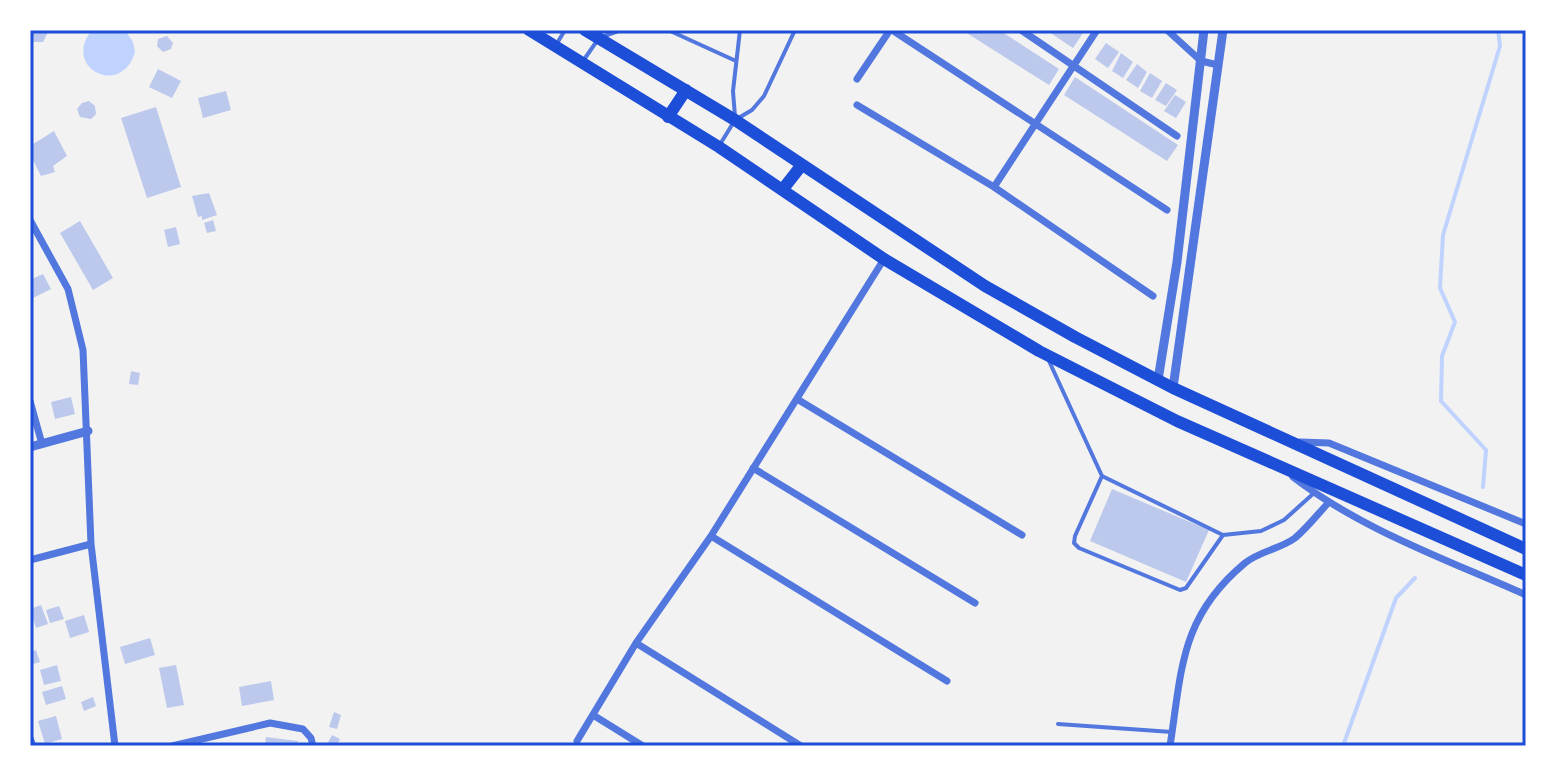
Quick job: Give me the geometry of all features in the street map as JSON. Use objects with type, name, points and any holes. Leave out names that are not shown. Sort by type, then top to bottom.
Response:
[{"type":"highway","points":[[585,30],[735,120],[985,286],[1075,337],[1173,388],[1526,549]]},
{"type":"highway","points":[[534,31],[555,48],[719,147],[884,259],[1039,351],[1149,408],[1526,575]]},
{"type":"highway","points":[[668,117],[686,90]]},
{"type":"highway","points":[[783,189],[801,166]]},
{"type":"street","points":[[857,79],[891,30],[1167,210]]},
{"type":"street","points":[[1021,30],[1177,136]]},
{"type":"street","points":[[994,187],[1097,30]]},
{"type":"street","points":[[1167,30],[1201,61],[1218,65]]},
{"type":"street","points":[[1158,380],[1173,288],[1204,30]]},
{"type":"street","points":[[1173,388],[1223,30]]},
{"type":"street","points":[[857,105],[994,187],[1153,296]]},
{"type":"street","points":[[30,220],[68,289],[83,350],[91,544],[115,746]]},
{"type":"street","points":[[30,240],[40,237]]},
{"type":"street","points":[[577,741],[636,643],[711,536],[884,259]]},
{"type":"street","points":[[797,399],[1022,535]]},
{"type":"street","points":[[30,401],[42,444]]},
{"type":"street","points":[[30,447],[88,431]]},
{"type":"street","points":[[1287,441],[1329,443],[1526,524]]},
{"type":"street","points":[[1279,466],[1329,502],[1408,542],[1526,595]]},
{"type":"street","points":[[753,468],[975,603]]},
{"type":"street","points":[[1170,746],[1183,656],[1194,623],[1220,587],[1247,561],[1295,538],[1329,502]]},
{"type":"street","points":[[711,536],[947,681]]},
{"type":"street","points":[[30,560],[91,544]]},
{"type":"street","points":[[636,643],[801,746]]},
{"type":"street","points":[[593,715],[643,746]]},
{"type":"street","points":[[172,746],[270,723],[303,729],[313,746]]},
{"type":"street","points":[[30,738],[33,746]]},
{"type":"lane","points":[[555,48],[565,30]]},
{"type":"lane","points":[[582,63],[599,38],[621,30]]},
{"type":"lane","points":[[668,30],[736,61]]},
{"type":"lane","points":[[735,120],[733,91],[740,30]]},
{"type":"lane","points":[[719,147],[735,120],[752,110],[764,96],[795,30]]},
{"type":"lane","points":[[1039,351],[1052,364],[1102,476],[1223,535],[1261,531],[1284,520],[1314,493]]},
{"type":"lane","points":[[1102,476],[1075,536],[1074,543],[1079,548],[1180,590],[1186,588],[1223,535]]},
{"type":"lane","points":[[1058,724],[1172,732]]},
{"type":"water","points":[[92,30],[125,30],[133,42],[135,52],[128,66],[118,74],[107,75],[88,66],[84,43]]},
{"type":"building","points":[[30,30],[49,30],[43,42],[30,42]]},
{"type":"building","points":[[962,30],[999,30],[1059,69],[1049,85]]},
{"type":"building","points":[[1046,30],[1085,30],[1073,48]]},
{"type":"building","points":[[167,36],[173,43],[171,49],[163,52],[157,46],[158,39]]},
{"type":"building","points":[[1106,43],[1119,52],[1108,68],[1095,59]]},
{"type":"building","points":[[1121,53],[1133,62],[1123,78],[1112,71]]},
{"type":"building","points":[[1137,64],[1147,72],[1138,88],[1126,80]]},
{"type":"building","points":[[158,69],[181,81],[172,98],[149,87]]},
{"type":"building","points":[[1150,73],[1162,81],[1152,98],[1140,91]]},
{"type":"building","points":[[1075,77],[1178,145],[1167,161],[1064,95]]},
{"type":"building","points":[[1166,83],[1177,90],[1166,106],[1155,100]]},
{"type":"building","points":[[226,91],[231,110],[203,118],[198,98]]},
{"type":"building","points":[[1175,95],[1186,102],[1176,118],[1164,111]]},
{"type":"building","points":[[89,101],[95,106],[96,114],[91,119],[80,117],[77,109]]},
{"type":"building","points":[[156,107],[181,187],[147,198],[121,118]]},
{"type":"building","points":[[54,131],[67,156],[53,166],[55,172],[41,176],[30,154],[30,146]]},
{"type":"building","points":[[209,193],[217,215],[202,220],[202,216],[198,217],[192,196]]},
{"type":"building","points":[[213,220],[216,231],[207,233],[204,223]]},
{"type":"building","points":[[80,221],[113,278],[93,290],[60,233]]},
{"type":"building","points":[[176,227],[180,244],[168,247],[164,230]]},
{"type":"building","points":[[43,274],[51,289],[31,299],[30,280]]},
{"type":"building","points":[[131,371],[140,373],[138,385],[129,384]]},
{"type":"building","points":[[71,397],[75,414],[55,419],[51,402]]},
{"type":"building","points":[[1112,489],[1209,530],[1186,582],[1090,541]]},
{"type":"building","points":[[41,605],[48,624],[36,628],[30,609]]},
{"type":"building","points":[[59,606],[64,619],[50,623],[46,610]]},
{"type":"building","points":[[84,615],[89,632],[70,638],[65,621]]},
{"type":"building","points":[[150,638],[155,655],[125,664],[120,647]]},
{"type":"building","points":[[36,650],[40,662],[30,665],[30,652]]},
{"type":"building","points":[[57,665],[61,681],[44,685],[40,670]]},
{"type":"building","points":[[176,665],[184,705],[167,708],[159,668]]},
{"type":"building","points":[[271,681],[274,700],[242,706],[239,687]]},
{"type":"building","points":[[62,686],[66,699],[46,705],[42,692]]},
{"type":"building","points":[[93,697],[96,706],[84,711],[81,702]]},
{"type":"building","points":[[334,712],[341,715],[337,729],[329,727]]},
{"type":"building","points":[[56,716],[62,739],[45,744],[38,721]]},
{"type":"building","points":[[332,735],[340,739],[336,746],[326,746]]},
{"type":"building","points":[[266,737],[298,741],[297,746],[265,746]]},
{"type":"waterway","points":[[1483,487],[1486,450],[1441,401],[1442,356],[1455,322],[1440,288],[1443,235],[1500,46],[1498,30]]},
{"type":"waterway","points":[[1343,746],[1396,598],[1415,578]]}]
